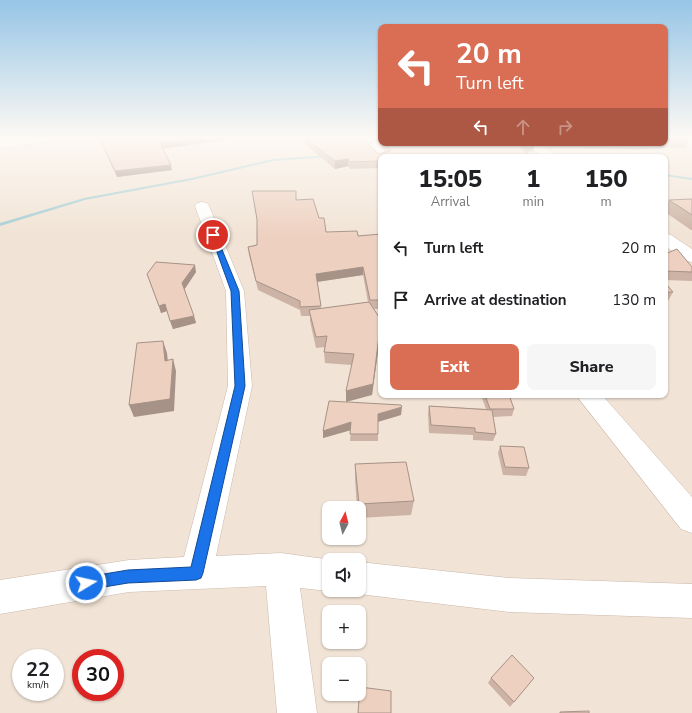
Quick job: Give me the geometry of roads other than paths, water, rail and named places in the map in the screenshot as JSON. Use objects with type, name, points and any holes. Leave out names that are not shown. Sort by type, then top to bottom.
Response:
[{"type":"street","points":[[196,573],[240,386],[235,291],[202,206]]},
{"type":"street","points":[[668,240],[692,257]]},
{"type":"street","points":[[591,398],[692,518]]},
{"type":"street","points":[[281,569],[297,713]]},
{"type":"street","points":[[0,597],[128,576],[281,569],[322,574]]},
{"type":"street","points":[[366,579],[509,596],[692,601]]},
{"type":"waterway","points":[[0,225],[84,199],[192,179],[225,171]]},
{"type":"waterway","points":[[668,175],[692,179]]}]
